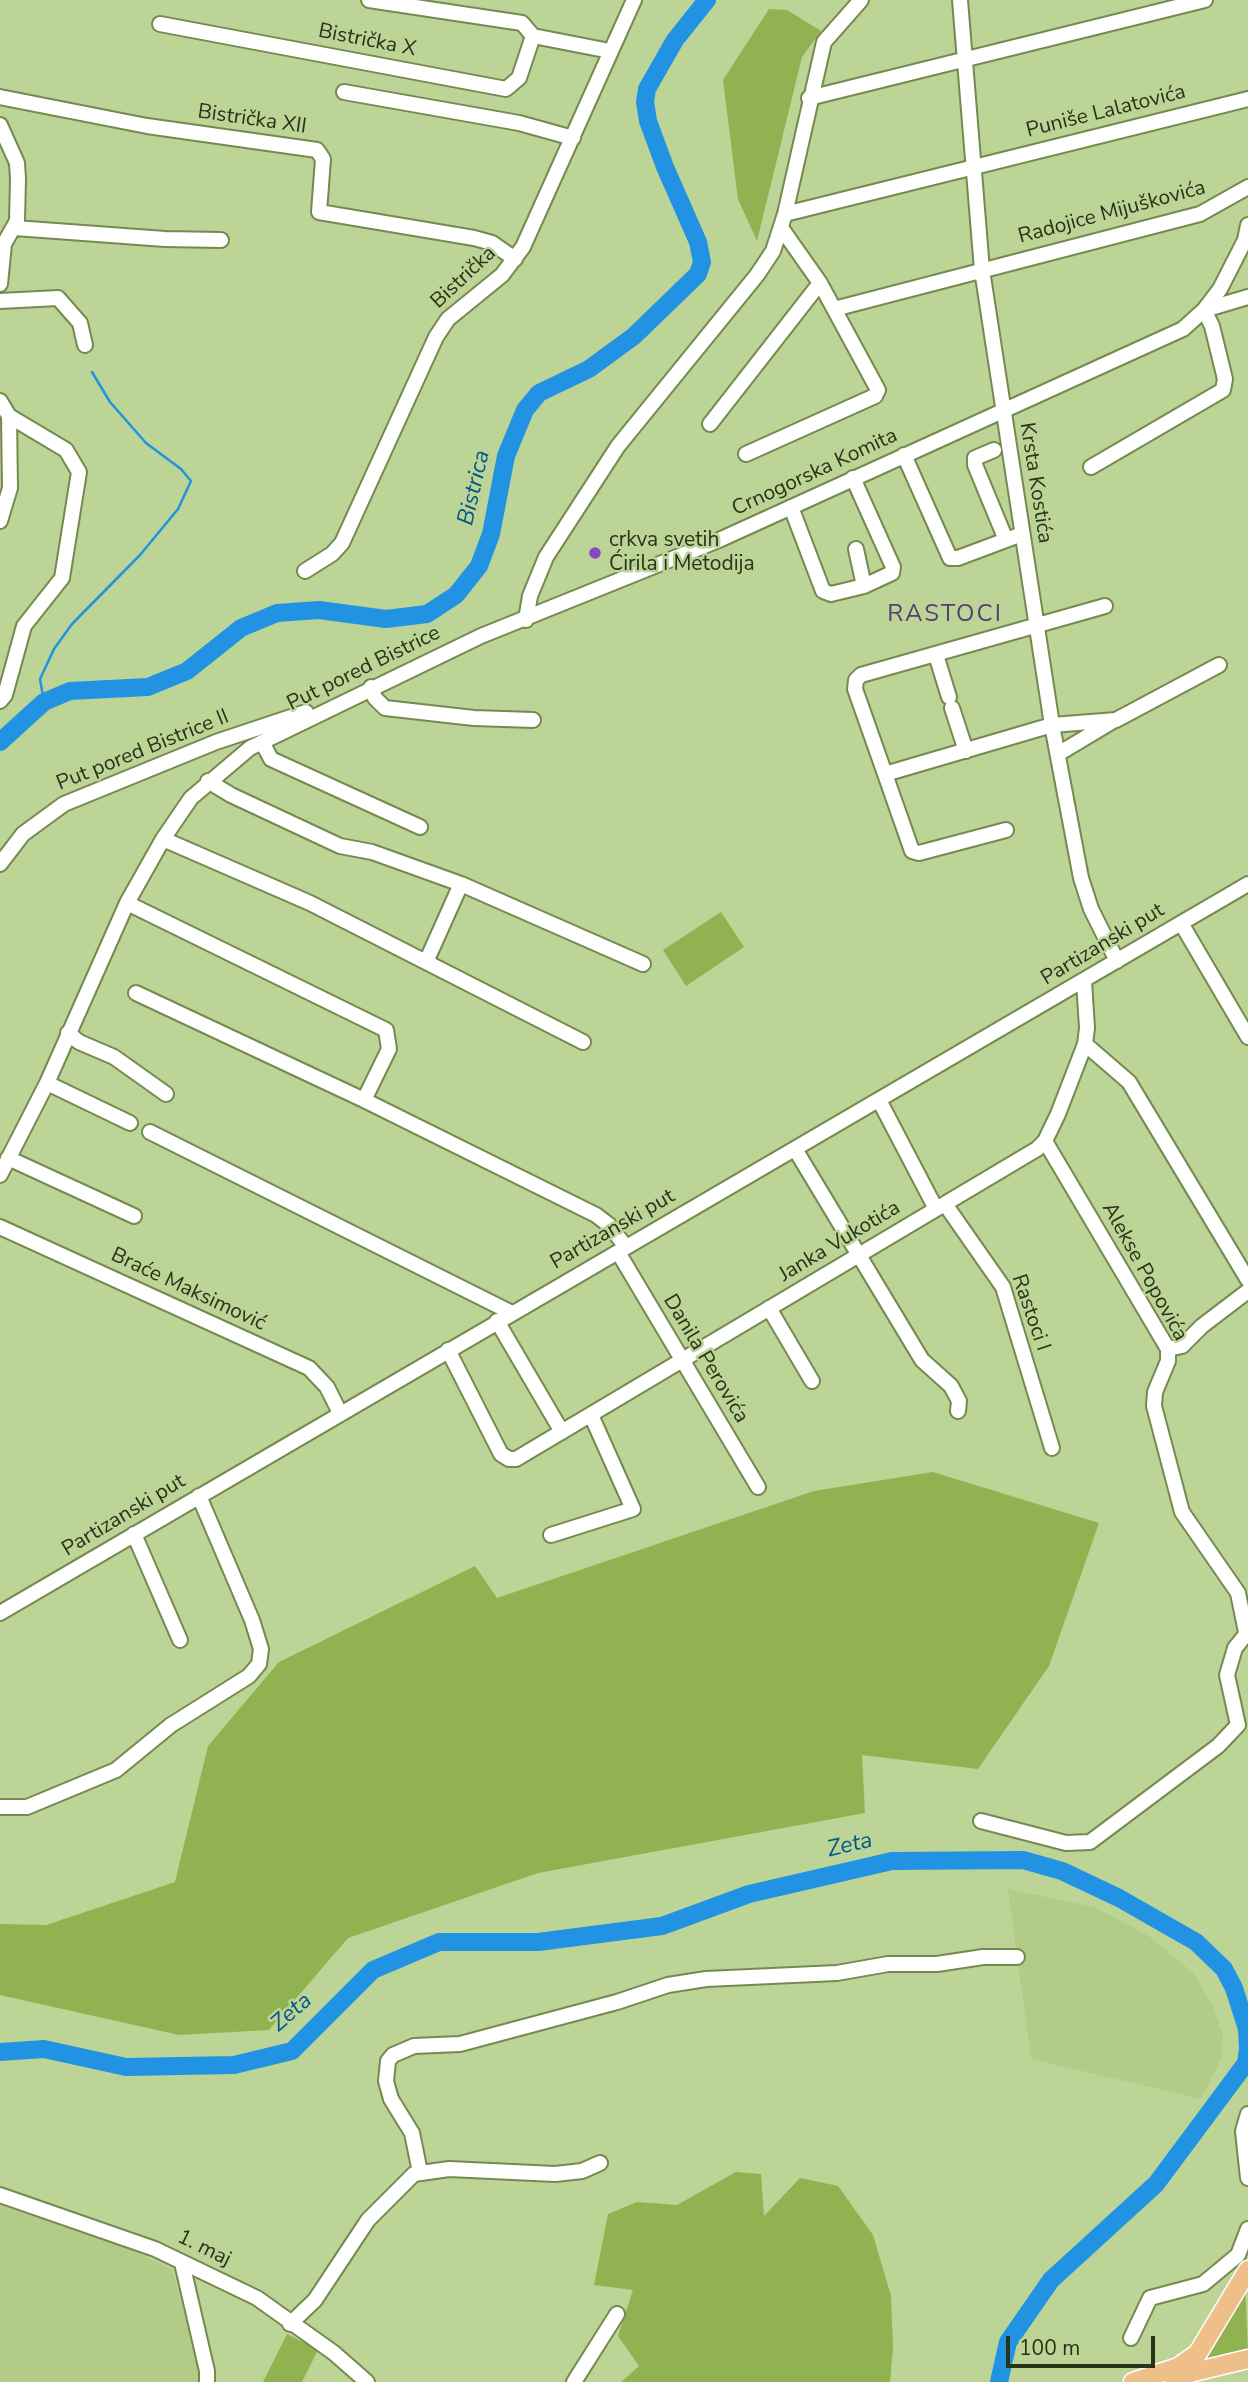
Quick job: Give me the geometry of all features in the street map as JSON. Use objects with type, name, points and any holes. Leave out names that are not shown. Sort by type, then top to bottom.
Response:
[{"type":"main road","points":[[1133,2382],[1178,2367],[1198,2353],[1248,2270]]},
{"type":"main road","points":[[1150,2382],[1248,2359]]},
{"type":"street","name":"Bistrička X","points":[[369,0],[522,23],[533,36],[610,51]]},
{"type":"street","name":"Bistrička","points":[[305,571],[332,554],[342,543],[436,337],[448,319],[502,275],[523,247],[634,0]]},
{"type":"street","points":[[526,620],[530,596],[547,557],[618,446],[757,275],[773,251],[782,229],[809,99],[824,42],[861,0]]},
{"type":"street","name":"Krsta Kostića","points":[[960,0],[982,270],[1036,628],[1080,878],[1091,909],[1117,961]]},
{"type":"street","points":[[809,99],[1205,0]]},
{"type":"street","name":"Bistrička X","points":[[160,24],[506,89],[519,78],[533,36]]},
{"type":"street","points":[[344,92],[519,123],[573,138]]},
{"type":"street","name":"Bistrička XII","points":[[0,97],[147,126],[317,150],[323,159],[318,212],[474,238],[492,243],[515,259]]},
{"type":"street","name":"Puniše Lalatovića","points":[[785,214],[1248,99]]},
{"type":"street","points":[[0,125],[17,163],[15,228],[4,244],[0,284]]},
{"type":"street","name":"Radojice Mijuškovića","points":[[834,309],[1200,214],[1248,187]]},
{"type":"street","points":[[1204,310],[1220,289],[1245,240],[1248,225]]},
{"type":"street","points":[[15,228],[165,239],[221,240]]},
{"type":"street","points":[[746,454],[875,396],[878,387],[820,283],[782,229]]},
{"type":"street","points":[[710,424],[820,283]]},
{"type":"street","points":[[1204,310],[1248,297]]},
{"type":"street","points":[[0,301],[58,298],[80,323],[85,345]]},
{"type":"street","points":[[1091,467],[1223,390],[1225,379],[1212,326],[1204,310]]},
{"type":"street","name":"Crnogorska Komita","points":[[526,620],[791,507],[1183,329],[1204,310]]},
{"type":"street","points":[[0,401],[9,416],[66,450],[79,472],[62,578],[24,625],[5,695],[0,701]]},
{"type":"street","points":[[0,521],[10,488],[9,416]]},
{"type":"street","points":[[994,450],[974,461],[1006,540]]},
{"type":"street","points":[[904,455],[950,558],[958,558],[1022,534]]},
{"type":"street","points":[[791,507],[823,591],[831,594],[890,576],[893,567],[853,478]]},
{"type":"street","points":[[856,549],[864,586]]},
{"type":"street","points":[[1006,830],[919,853],[912,851],[855,689],[856,680],[861,675],[1036,628],[1105,606]]},
{"type":"street","name":"Put pored Bistrice","points":[[0,1175],[47,1083],[127,903],[163,839],[191,798],[208,781],[256,745],[321,711],[481,636],[526,620]]},
{"type":"street","points":[[936,654],[966,751]]},
{"type":"street","points":[[1058,754],[1219,665]]},
{"type":"street","points":[[371,687],[375,698],[385,708],[474,718],[533,720]]},
{"type":"street","name":"Put pored Bistrice II","points":[[0,864],[23,834],[64,804],[243,732],[302,713],[321,711]]},
{"type":"street","points":[[885,774],[1052,725],[1116,720]]},
{"type":"street","points":[[243,732],[271,759],[420,827]]},
{"type":"street","points":[[208,781],[231,795],[341,846],[372,852],[461,884],[643,964]]},
{"type":"street","points":[[163,839],[310,903],[583,1042]]},
{"type":"street","points":[[426,962],[461,884]]},
{"type":"street","name":"Partizanski put","points":[[0,1613],[1248,884]]},
{"type":"street","points":[[127,903],[386,1030],[388,1049],[364,1101]]},
{"type":"street","points":[[1181,923],[1247,1035]]},
{"type":"street","points":[[1045,1141],[1085,1044],[1087,1028],[1084,981]]},
{"type":"street","name":"Danila Perovića","points":[[136,993],[596,1215],[608,1225],[681,1361],[758,1487]]},
{"type":"street","points":[[68,1033],[79,1042],[114,1057],[166,1094]]},
{"type":"street","points":[[1085,1044],[1129,1082],[1248,1280]]},
{"type":"street","points":[[47,1083],[130,1123]]},
{"type":"street","name":"Rastoci I","points":[[879,1100],[940,1207],[1003,1287],[1052,1448]]},
{"type":"street","points":[[150,1132],[512,1313]]},
{"type":"street","name":"Janka Vukotića","points":[[448,1350],[495,1443],[509,1459],[516,1459],[1027,1156],[1045,1141]]},
{"type":"street","name":"Alekse Popovića","points":[[1045,1141],[1168,1349],[1168,1361],[1156,1392],[1154,1406],[1182,1511],[1238,1593],[1247,1632]]},
{"type":"street","points":[[794,1149],[922,1360],[951,1386],[959,1401],[958,1411]]},
{"type":"street","points":[[9,1158],[134,1216]]},
{"type":"street","name":"Braće Maksimović","points":[[0,1227],[309,1368],[327,1387],[340,1413]]},
{"type":"street","points":[[1168,1349],[1182,1346],[1202,1326],[1248,1292]]},
{"type":"street","points":[[769,1308],[812,1381]]},
{"type":"street","points":[[497,1321],[562,1432]]},
{"type":"street","points":[[551,1535],[634,1509],[591,1415]]},
{"type":"street","points":[[0,1807],[27,1807],[116,1770],[171,1725],[249,1676],[259,1664],[261,1649],[252,1620],[199,1496]]},
{"type":"street","points":[[134,1534],[180,1640]]},
{"type":"street","points":[[981,1821],[1066,1843],[1090,1842],[1218,1746],[1238,1725],[1227,1675],[1234,1648],[1247,1632]]},
{"type":"street","points":[[420,2172],[412,2133],[391,2099],[386,2081],[388,2061],[393,2055],[414,2046],[460,2044],[617,2002],[668,1985],[706,1979],[837,1973],[888,1964],[937,1964],[983,1957],[1017,1957]]},
{"type":"street","points":[[1248,2114],[1243,2131],[1248,2178]]},
{"type":"street","points":[[290,2324],[315,2300],[368,2220],[407,2178],[420,2172],[512,2170],[555,2174],[582,2171],[600,2163]]},
{"type":"street","name":"1. maj","points":[[0,2195],[155,2249],[257,2298],[334,2353],[367,2382]]},
{"type":"street","points":[[1131,2338],[1150,2298],[1202,2284],[1238,2255],[1248,2229]]},
{"type":"street","points":[[182,2263],[207,2371],[207,2382]]},
{"type":"street","points":[[574,2382],[617,2314]]},
{"type":"shaded area","points":[[769,9],[787,10],[821,31],[802,57],[757,241],[738,199],[723,80]]},
{"type":"shaded area","points":[[721,912],[744,947],[686,986],[663,950]]},
{"type":"shaded area","points":[[933,1472],[1099,1523],[1049,1666],[978,1769],[862,1755],[865,1813],[538,1873],[348,1938],[269,2030],[179,2035],[0,1995],[0,1924],[46,1925],[175,1882],[208,1746],[279,1662],[475,1566],[497,1598],[814,1491]]},
{"type":"shaded area","points":[[1008,1889],[1094,1907],[1149,1936],[1193,1973],[1213,2006],[1223,2036],[1221,2059],[1201,2099],[1031,2059]]},
{"type":"shaded area","points":[[736,2172],[761,2174],[764,2216],[800,2178],[838,2186],[873,2235],[891,2296],[893,2348],[890,2382],[621,2382],[639,2366],[618,2336],[633,2290],[594,2285],[608,2214],[637,2202],[677,2205]]},
{"type":"shaded area","points":[[0,2203],[126,2247],[172,2270],[200,2368],[199,2382],[0,2382]]},
{"type":"shaded area","points":[[1245,2283],[1248,2351],[1188,2365]]},
{"type":"shaded area","points":[[287,2334],[318,2350],[302,2382],[263,2382]]},
{"type":"waterway","name":"Bistrica","points":[[0,742],[44,702],[70,691],[148,687],[187,671],[241,628],[277,613],[319,610],[386,619],[427,614],[456,595],[479,566],[491,534],[506,456],[525,410],[539,393],[589,369],[634,336],[698,274],[702,262],[698,242],[665,167],[648,121],[645,102],[647,89],[675,40],[707,0]]},
{"type":"waterway","points":[[44,702],[40,679],[54,649],[72,624],[140,555],[178,509],[191,481],[181,469],[146,443],[110,402],[92,372]]},
{"type":"waterway","name":"Zeta","points":[[0,2052],[44,2049],[126,2067],[234,2065],[292,2051],[373,1970],[439,1942],[538,1942],[662,1926],[749,1894],[892,1861],[1023,1860],[1062,1871],[1119,1898],[1196,1942],[1224,1969],[1234,1988],[1247,2029],[1248,2049],[1246,2063],[1156,2184],[1051,2280],[1008,2342],[999,2382]]},
{"type":"place","name":"crkva svetih Ćirila i Metodija","points":[[595,553]]},
{"type":"district","name":"RASTOCI","points":[[945,615]]}]
